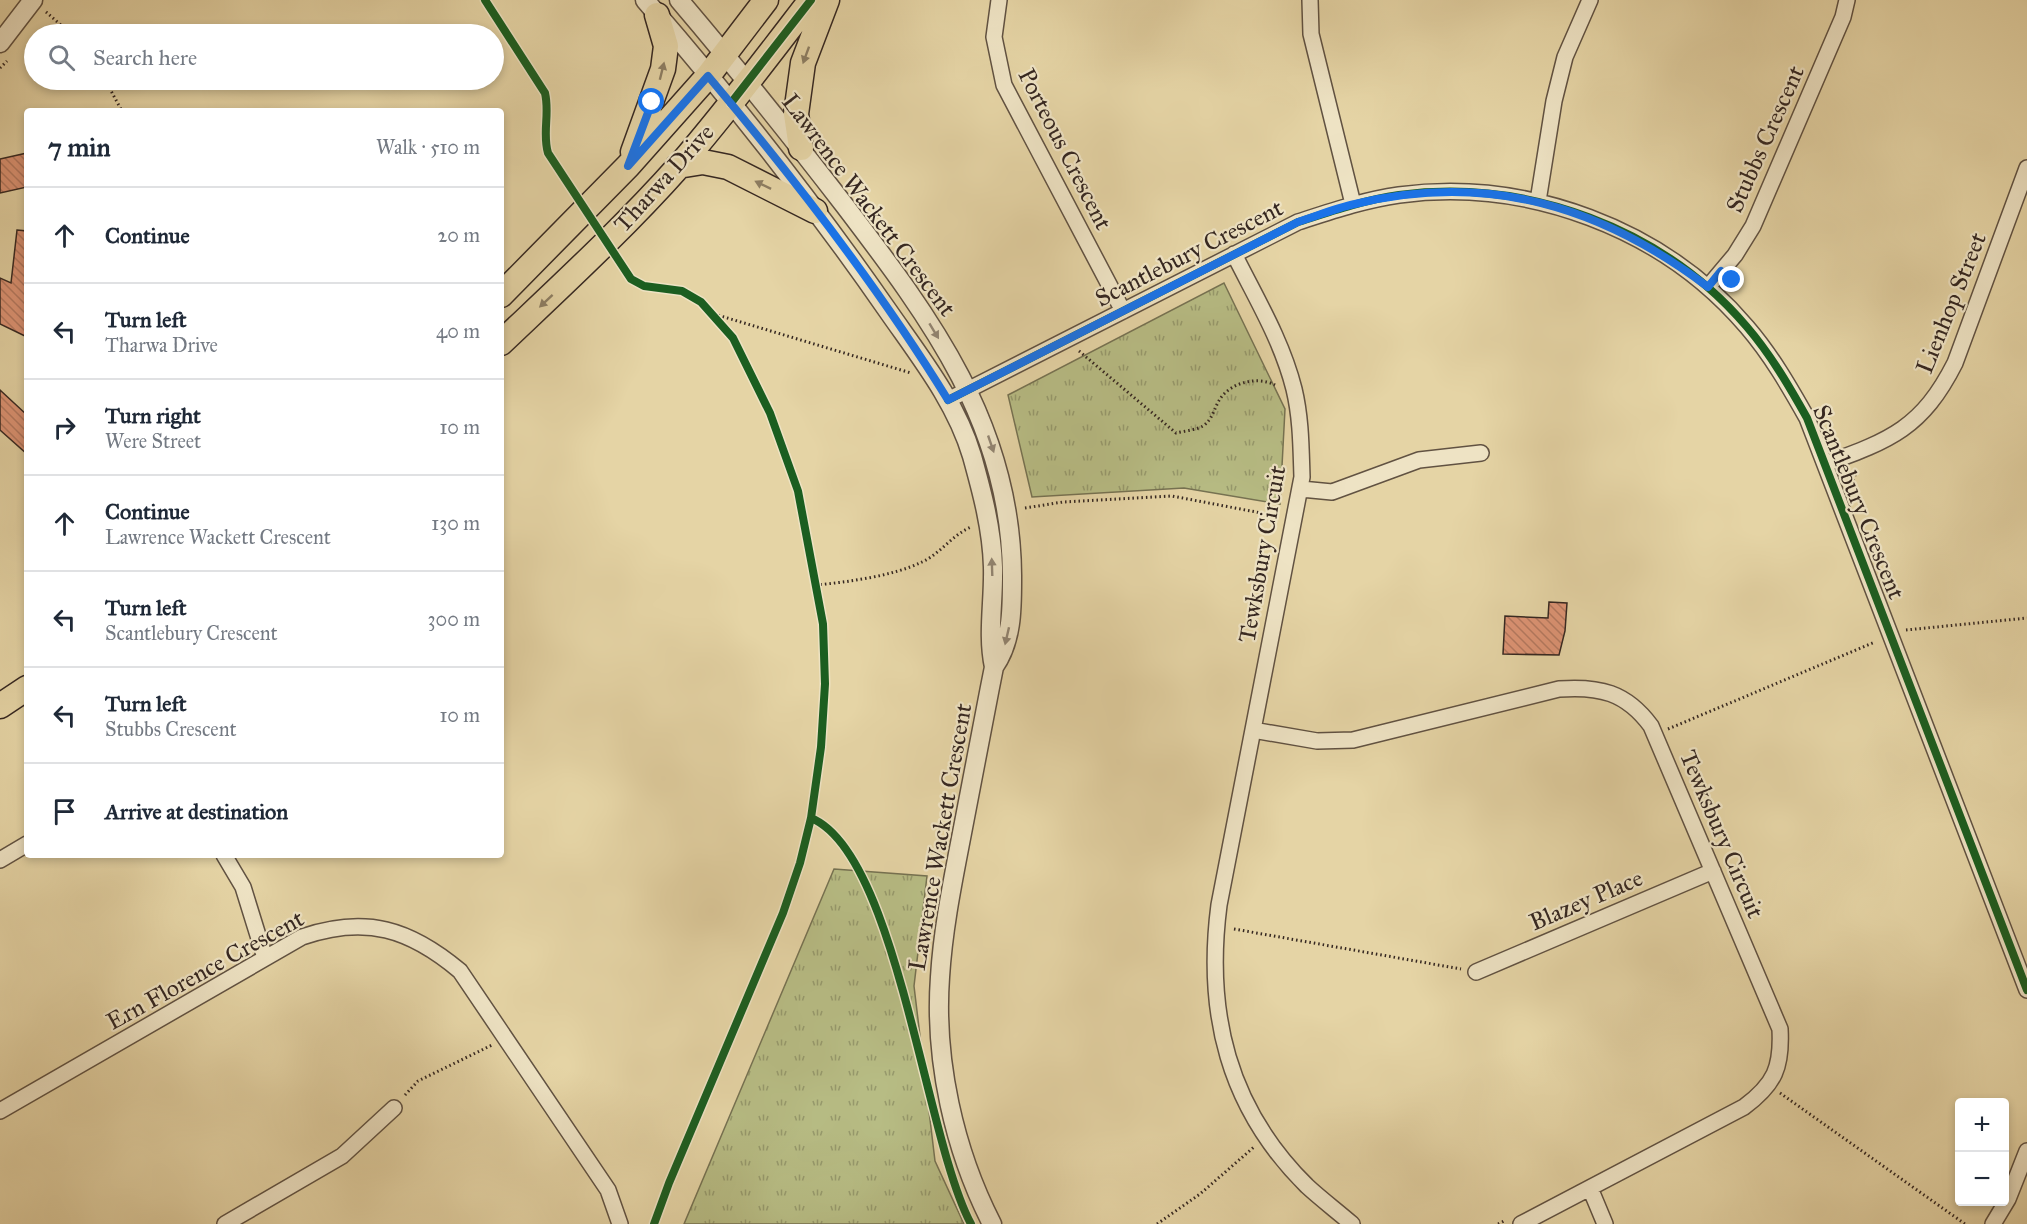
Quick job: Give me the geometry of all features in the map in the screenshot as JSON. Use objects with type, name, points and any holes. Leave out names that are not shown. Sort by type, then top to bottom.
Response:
[{"type":"main road","name":"Tharwa Drive","points":[[504,292],[628,166],[708,76],[766,0]]},
{"type":"main road","name":"Tharwa Drive","points":[[504,339],[588,261],[678,166],[748,83],[811,0]]},
{"type":"main road","points":[[801,148],[796,114],[803,63],[827,0]]},
{"type":"main road","points":[[628,166],[663,69],[666,46],[651,7]]},
{"type":"main road","points":[[678,166],[703,162],[728,167],[815,211]]},
{"type":"main road","points":[[0,706],[24,690]]},
{"type":"street","name":"Lawrence Wackett Crescent","points":[[679,0],[801,148],[902,282],[968,390],[998,466],[1012,546],[1012,600],[1008,638],[994,667],[947,912],[939,1010],[945,1076],[958,1139],[980,1201],[992,1224]]},
{"type":"street","name":"Porteous Crescent","points":[[999,0],[994,37],[1004,85],[1123,311]]},
{"type":"street","points":[[1310,0],[1311,34],[1353,204]]},
{"type":"street","points":[[1538,201],[1554,101],[1565,57],[1590,0]]},
{"type":"street","name":"Stubbs Crescent","points":[[1708,287],[1735,255],[1753,226],[1843,17],[1848,0]]},
{"type":"street","points":[[0,43],[39,6]]},
{"type":"street","name":"Lawrence Wackett Crescent","points":[[651,7],[731,103],[815,211],[928,368],[948,400],[971,453],[988,523],[993,567],[990,646],[994,667]]},
{"type":"street","name":"Lienhop Street","points":[[1825,464],[1853,454],[1903,430],[1939,393],[1955,363],[2027,168]]},
{"type":"street","name":"Scantlebury Crescent","points":[[948,400],[1298,222],[1353,204],[1399,195],[1446,192],[1492,194],[1538,201],[1584,215],[1628,234],[1669,258],[1708,287],[1747,326],[1780,370],[1807,418],[2027,990]]},
{"type":"street","name":"Tewksbury Circuit","points":[[1234,254],[1281,346],[1295,393],[1301,436],[1301,489],[1219,905],[1213,948],[1214,982],[1225,1050],[1237,1082],[1268,1140],[1307,1186],[1352,1224]]},
{"type":"street","points":[[1301,489],[1332,492],[1419,460],[1481,453]]},
{"type":"street","name":"Tewksbury Circuit","points":[[1253,730],[1317,741],[1353,740],[1559,689],[1585,687],[1623,699],[1643,716],[1654,734],[1780,1029],[1781,1052],[1775,1074],[1763,1093],[1744,1107],[1521,1224]]},
{"type":"street","points":[[0,860],[24,846]]},
{"type":"street","points":[[226,858],[243,887],[265,958]]},
{"type":"street","name":"Blazey Place","points":[[1476,972],[1713,870]]},
{"type":"street","name":"Ern Florence Crescent","points":[[0,1111],[302,938],[318,932],[369,927],[403,934],[433,949],[471,984],[608,1190],[620,1224]]},
{"type":"street","points":[[225,1224],[342,1156],[394,1108]]},
{"type":"street","points":[[1993,1224],[2008,1199],[2027,1152]]},
{"type":"street","points":[[1590,1188],[1605,1224]]},
{"type":"path","points":[[39,6],[60,24]]},
{"type":"path","points":[[110,90],[120,108]]},
{"type":"path","points":[[711,311],[906,373],[919,375],[928,368]]},
{"type":"path","points":[[711,311],[727,330]]},
{"type":"path","points":[[1070,338],[1075,347],[1176,433],[1202,427],[1210,419],[1221,397],[1234,386],[1253,381],[1271,383],[1283,390],[1285,395],[1295,393]]},
{"type":"path","points":[[1851,493],[1851,479],[1860,466],[1853,454]]},
{"type":"path","points":[[1020,509],[1063,502],[1172,496],[1295,519]]},
{"type":"path","points":[[816,585],[852,582],[923,562],[957,533],[974,525],[988,523]]},
{"type":"path","points":[[815,575],[818,595]]},
{"type":"path","points":[[1907,641],[1903,630],[2027,618]]},
{"type":"path","points":[[1654,734],[1891,635]]},
{"type":"path","points":[[1226,928],[1476,972]]},
{"type":"path","points":[[394,1108],[418,1081],[497,1043]]},
{"type":"path","points":[[1776,1091],[1965,1224]]},
{"type":"path","points":[[1157,1224],[1200,1194],[1254,1146],[1268,1140]]},
{"type":"green space","points":[[1224,283],[1285,409],[1280,504],[1184,488],[1032,497],[1008,395]]},
{"type":"green space","points":[[834,869],[927,876],[914,986],[935,1161],[964,1224],[684,1224]]},
{"type":"building","points":[[24,154],[24,188],[0,193],[0,159]]},
{"type":"building","points":[[17,230],[24,231],[24,336],[0,324],[0,278],[11,283]]},
{"type":"building","points":[[0,390],[24,412],[24,451],[0,430]]},
{"type":"building","points":[[1549,602],[1567,603],[1565,631],[1559,655],[1503,654],[1505,616],[1548,618]]},
{"type":"cycle path","points":[[485,0],[500,24]]},
{"type":"cycle path","points":[[731,103],[811,0]]},
{"type":"cycle path","points":[[504,29],[545,93],[548,153],[631,279],[644,286],[682,291],[701,302],[733,338],[770,413],[798,491],[823,624],[825,684],[821,747],[811,818],[800,863],[783,913],[669,1183],[654,1224]]},
{"type":"cycle path","points":[[948,400],[1298,222],[1373,200],[1399,195],[1447,192],[1496,195],[1543,203],[1589,218],[1634,237],[1675,262],[1713,292],[1747,327],[1772,360],[1807,418],[2027,990]]},
{"type":"cycle path","points":[[811,818],[841,842],[866,884],[887,939],[906,1002],[954,1184],[971,1224]]},
{"type":"route","points":[[652,102],[628,166],[708,76],[815,211],[874,290],[948,400],[1298,222],[1353,204],[1399,195],[1446,192],[1492,194],[1538,201],[1584,215],[1628,234],[1669,258],[1708,287],[1721,271],[1732,280]]}]
